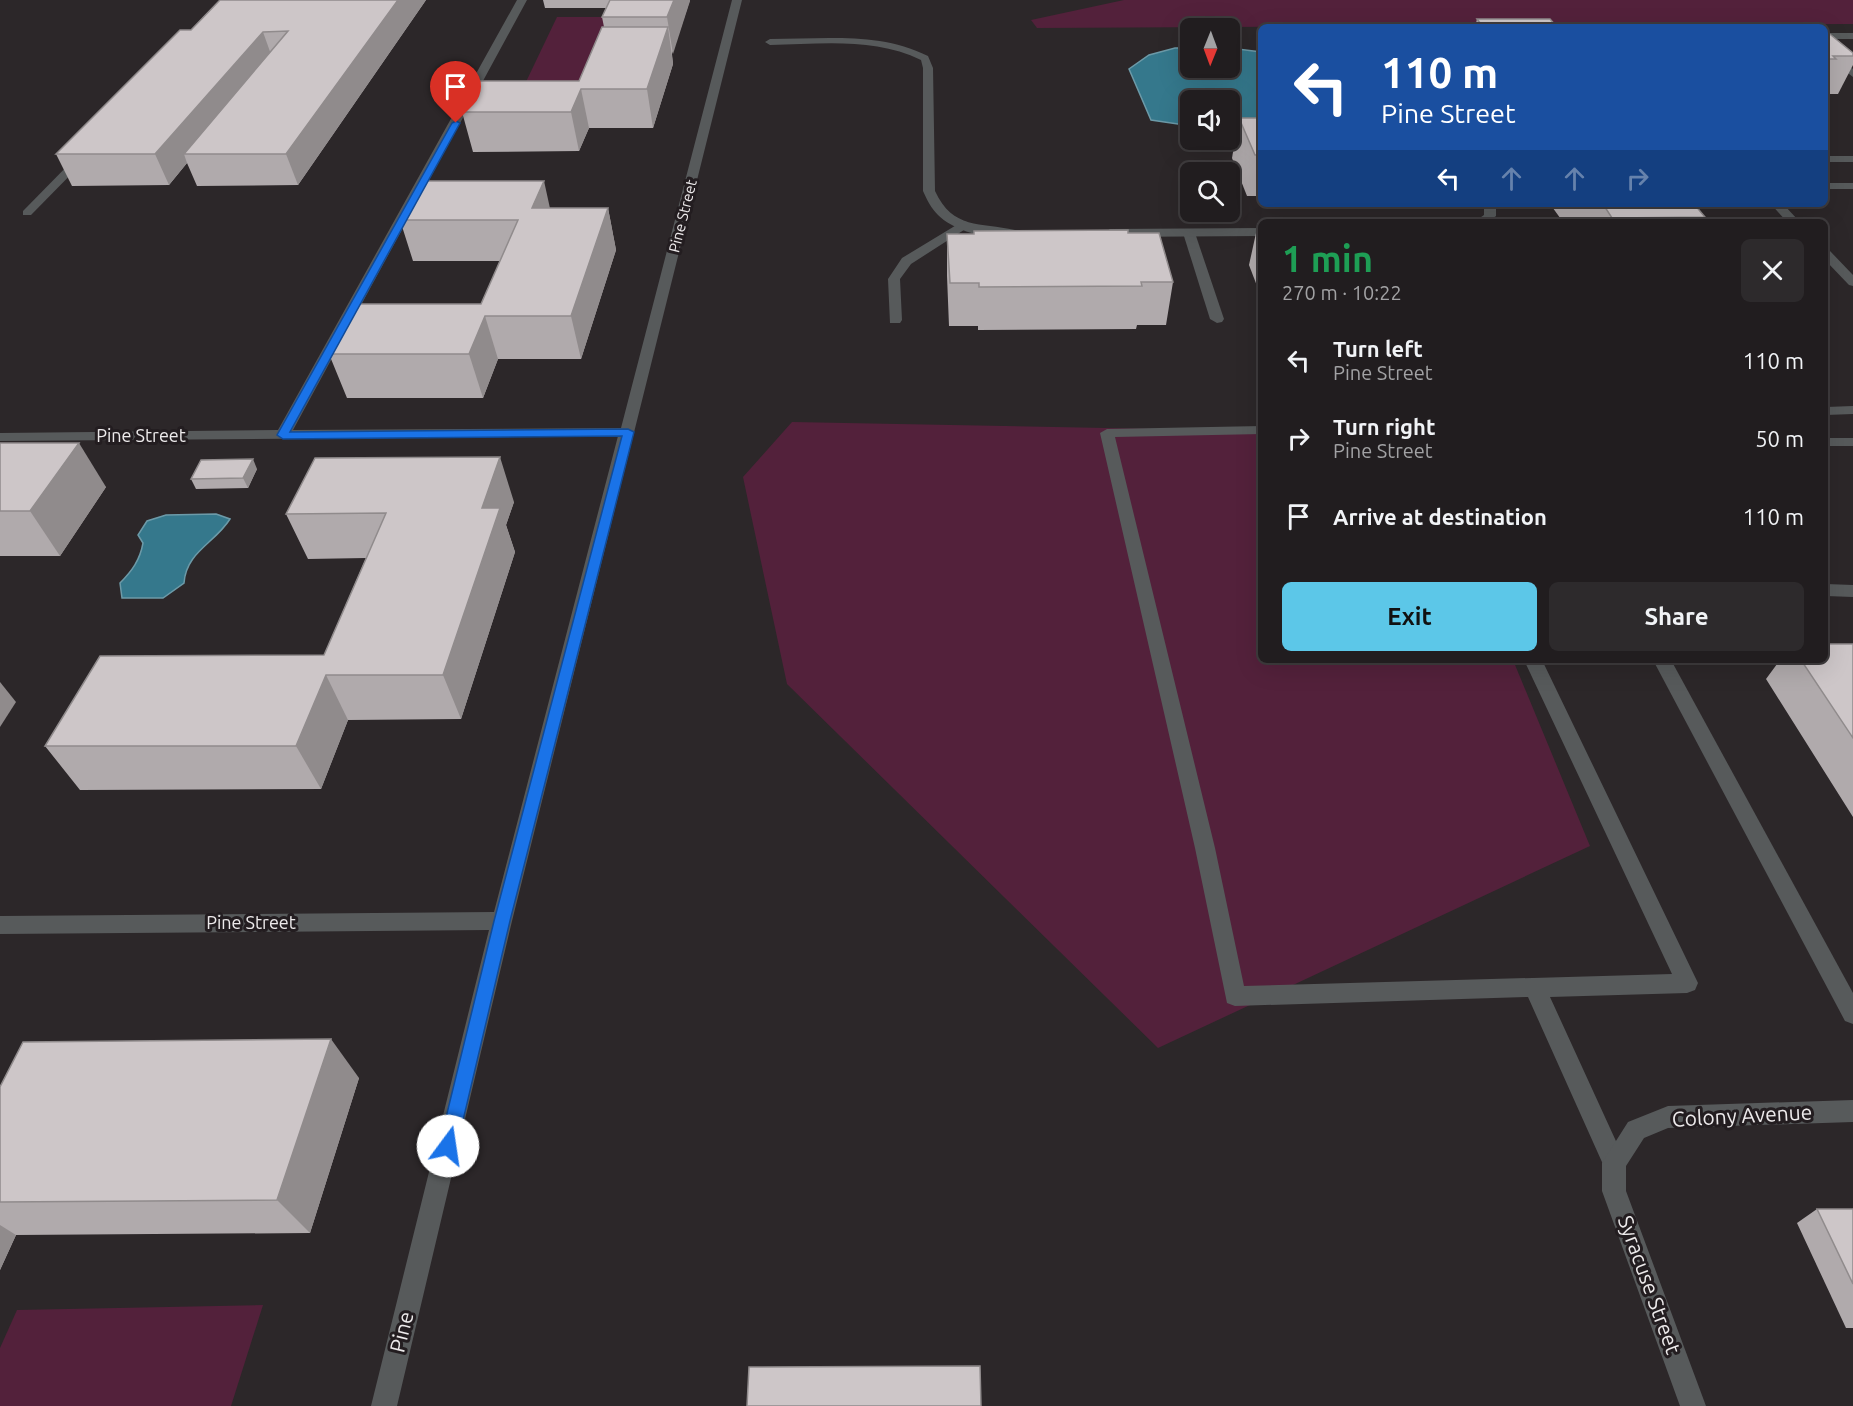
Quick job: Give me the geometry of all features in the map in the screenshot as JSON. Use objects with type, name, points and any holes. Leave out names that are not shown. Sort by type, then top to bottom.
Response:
[{"type":"street","points":[[283,435],[522,0]]},
{"type":"street","name":"Pine Street","points":[[421,1258],[502,921],[736,0]]},
{"type":"street","points":[[1828,36],[1853,36]]},
{"type":"street","points":[[770,42],[877,43],[902,47],[925,58],[928,68],[929,191],[934,206],[949,219],[963,225],[999,233],[1019,234]]},
{"type":"street","points":[[1828,54],[1853,74]]},
{"type":"street","points":[[27,213],[92,147]]},
{"type":"street","points":[[1828,159],[1853,159]]},
{"type":"street","points":[[1828,186],[1853,186]]},
{"type":"street","points":[[1780,207],[1791,219]]},
{"type":"street","points":[[895,320],[894,279],[906,261],[963,225]]},
{"type":"street","points":[[1189,232],[1217,320]]},
{"type":"street","points":[[1097,234],[1258,232]]},
{"type":"street","points":[[1828,256],[1853,282]]},
{"type":"street","points":[[1828,411],[1853,410]]},
{"type":"street","points":[[1258,430],[1107,433],[1205,848],[1235,996],[1687,983],[1534,663]]},
{"type":"street","name":"Pine Street","points":[[0,437],[628,432]]},
{"type":"street","points":[[1828,442],[1853,442]]},
{"type":"street","points":[[1828,589],[1853,591]]},
{"type":"street","points":[[1664,663],[1853,1014]]},
{"type":"street","name":"Pine Street","points":[[0,925],[502,921]]},
{"type":"street","points":[[1535,988],[1614,1163]]},
{"type":"street","name":"Colony Avenue","points":[[1614,1163],[1636,1130],[1668,1117],[1853,1111]]},
{"type":"street","name":"Syracuse Street","points":[[1614,1163],[1614,1191],[1693,1406]]},
{"type":"street","name":"Pine","points":[[384,1406],[421,1258]]},
{"type":"shaded area","points":[[1124,0],[1853,0],[1853,24],[1258,24],[1258,27],[1240,27],[1240,18],[1180,18],[1180,27],[1037,28],[1031,20]]},
{"type":"shaded area","points":[[557,17],[609,17],[571,109],[513,109]]},
{"type":"shaded area","points":[[792,422],[1258,431],[1258,663],[1514,663],[1590,846],[1158,1048],[787,684],[743,477]]},
{"type":"shaded area","points":[[263,1305],[231,1406],[0,1406],[0,1348],[17,1310]]},
{"type":"water","points":[[1180,48],[1180,78],[1240,78],[1240,49],[1258,52],[1258,126],[1240,126],[1240,90],[1180,90],[1180,124],[1151,120],[1129,69],[1149,55]]},
{"type":"water","points":[[216,514],[230,519],[195,555],[186,572],[184,583],[163,598],[122,598],[120,583],[138,560],[143,543],[138,535],[147,521],[166,515]]},
{"type":"building","points":[[220,0],[398,0],[286,154],[184,154],[288,31],[263,32],[155,154],[56,154],[180,30],[191,30]]},
{"type":"building","points":[[610,0],[674,0],[667,17],[602,17]]},
{"type":"building","points":[[1477,19],[1550,19],[1554,24],[1481,24]]},
{"type":"building","points":[[602,27],[668,27],[647,89],[581,89],[571,112],[462,112],[480,81],[579,81]]},
{"type":"building","points":[[1828,33],[1853,53],[1853,56],[1833,56],[1836,59],[1828,59]]},
{"type":"building","points":[[1240,118],[1258,118],[1258,155],[1255,155]]},
{"type":"building","points":[[421,181],[544,181],[532,208],[608,208],[571,316],[485,316],[469,354],[329,354],[357,304],[481,304],[518,220],[400,220]]},
{"type":"building","points":[[1605,207],[1697,207],[1705,217],[1612,218]]},
{"type":"building","points":[[1128,230],[1128,233],[1159,233],[1173,282],[1141,282],[1142,286],[979,287],[979,283],[950,283],[947,234],[974,234],[974,231]]},
{"type":"building","points":[[0,443],[79,443],[30,511],[0,511]]},
{"type":"building","points":[[500,457],[482,508],[500,508],[443,675],[326,675],[296,746],[45,746],[100,656],[324,655],[386,513],[286,514],[315,458]]},
{"type":"building","points":[[253,459],[243,478],[191,479],[201,460]]},
{"type":"building","points":[[1828,644],[1853,644],[1853,738],[1803,663],[1828,663]]},
{"type":"building","points":[[331,1039],[277,1200],[0,1202],[0,1087],[23,1042]]},
{"type":"building","points":[[1817,1209],[1853,1209],[1853,1284]]},
{"type":"building","points":[[980,1366],[981,1406],[747,1406],[749,1367]]},
{"type":"route","points":[[448,1146],[502,921],[628,432],[283,435],[456,123]]}]
